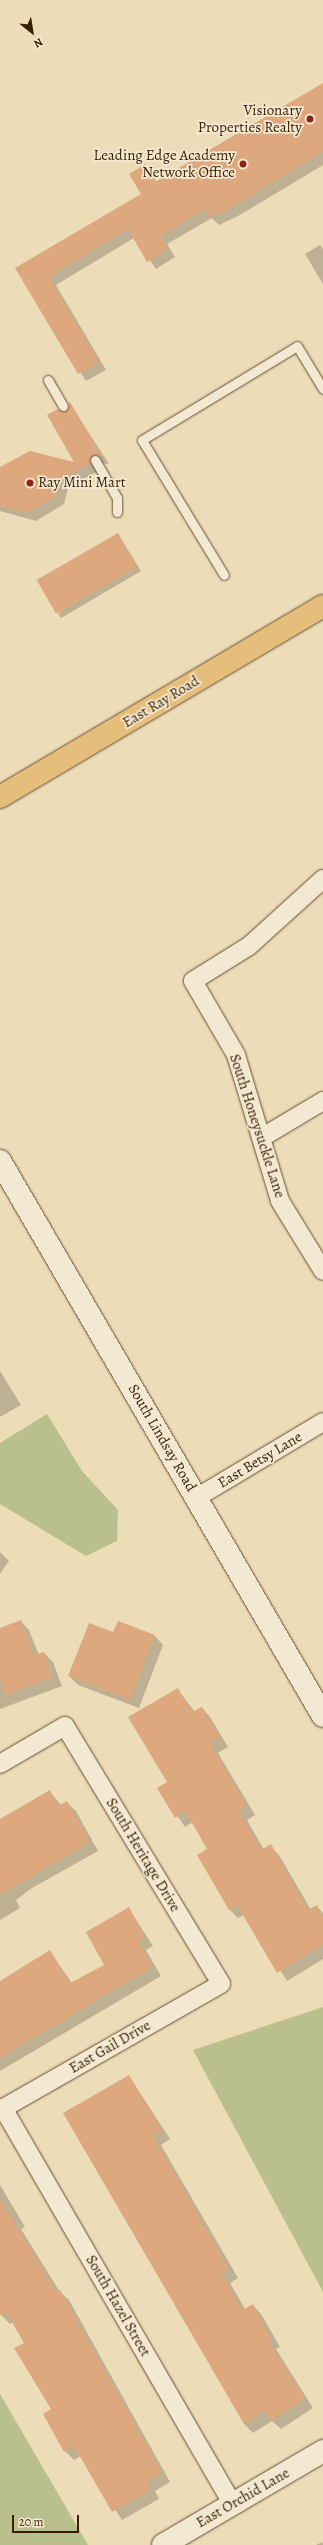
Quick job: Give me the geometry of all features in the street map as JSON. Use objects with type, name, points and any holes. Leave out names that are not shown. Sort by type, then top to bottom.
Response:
[{"type":"main road","name":"East Ray Road","points":[[0,797],[323,606]]},
{"type":"main road","name":"South Lindsay Road","points":[[0,1161],[323,1716]]},
{"type":"main road","name":"East Orchid Lane","points":[[163,2545],[323,2451]]},
{"type":"street","name":"South Honeysuckle Lane","points":[[323,879],[249,946],[193,981],[236,1055],[280,1201],[323,1271]]},
{"type":"street","points":[[261,1138],[323,1101]]},
{"type":"street","name":"East Betsy Lane","points":[[196,1498],[323,1422]]},
{"type":"street","name":"South Heritage Drive","points":[[0,1764],[65,1726],[221,1984]]},
{"type":"street","name":"East Gail Drive","points":[[1,2109],[221,1984]]},
{"type":"street","name":"South Hazel Street","points":[[1,2109],[234,2504]]},
{"type":"lane","points":[[224,575],[142,440],[297,346],[323,389]]},
{"type":"lane","points":[[48,380],[63,406]]},
{"type":"lane","points":[[95,460],[117,498],[117,512]]},
{"type":"green space","points":[[47,1414],[82,1471],[118,1510],[117,1541],[86,1556],[0,1504],[0,1443]]},
{"type":"green space","points":[[323,2007],[323,2292],[193,2050]]},
{"type":"green space","points":[[0,2394],[88,2545],[0,2545]]},
{"type":"building","points":[[323,83],[323,152],[231,208],[210,218],[205,209],[160,236],[168,249],[147,262],[128,229],[49,277],[99,362],[78,374],[15,268],[141,194],[129,174],[145,164],[155,182]]},
{"type":"building","name":"Ray Mini Mart","points":[[70,402],[102,456],[92,455],[90,463],[60,480],[56,496],[28,513],[0,506],[0,467],[30,451],[74,462],[47,415],[58,409],[66,411]]},
{"type":"building","points":[[118,533],[137,567],[56,614],[37,580]]},
{"type":"building","points":[[21,1620],[34,1655],[44,1652],[53,1677],[6,1695],[0,1679],[0,1628]]},
{"type":"building","points":[[118,1621],[155,1635],[130,1700],[68,1676],[89,1623],[113,1632]]},
{"type":"building","points":[[178,1688],[192,1712],[202,1707],[220,1737],[210,1743],[247,1806],[239,1811],[261,1850],[271,1844],[308,1910],[317,1905],[323,1916],[323,1945],[277,1973],[237,1905],[229,1910],[197,1855],[207,1849],[186,1812],[175,1818],[157,1788],[167,1782],[128,1717]]},
{"type":"building","points":[[50,1790],[58,1806],[67,1801],[90,1842],[0,1895],[0,1819]]},
{"type":"building","points":[[129,1907],[145,1937],[138,1940],[153,1967],[0,2058],[0,1981],[50,1950],[70,1983],[104,1965],[86,1932]]},
{"type":"building","points":[[129,2075],[162,2130],[153,2136],[229,2269],[222,2273],[242,2310],[253,2304],[271,2338],[268,2340],[305,2399],[271,2421],[265,2411],[244,2424],[63,2113]]},
{"type":"building","points":[[0,2199],[57,2292],[60,2290],[162,2473],[146,2482],[151,2490],[112,2512],[74,2446],[64,2452],[43,2414],[51,2409],[14,2348],[24,2343],[6,2312],[0,2315]]},
{"type":"place","name":"Visionary Properties Realty","points":[[310,119]]},
{"type":"place","name":"Leading Edge Academy Network Office","points":[[243,164]]},
{"type":"place","name":"Ray Mini Mart","points":[[30,483]]}]
